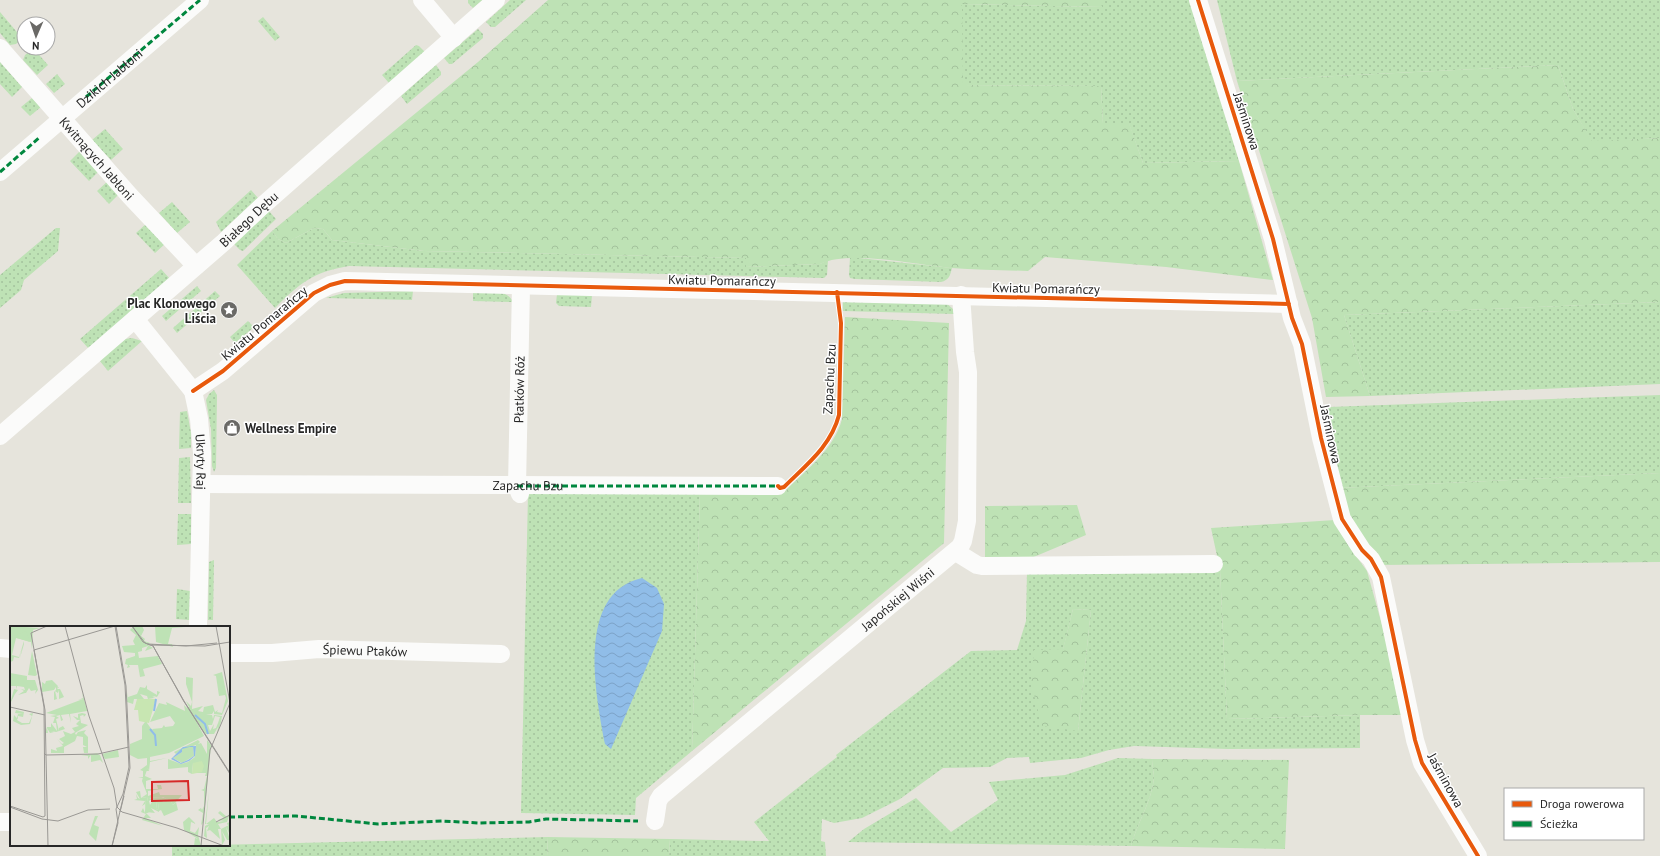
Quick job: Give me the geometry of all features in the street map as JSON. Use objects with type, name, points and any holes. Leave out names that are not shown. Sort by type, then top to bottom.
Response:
[{"type":"street","name":"Dzikich Jabłoni","points":[[0,172],[200,0]]},
{"type":"street","points":[[422,0],[454,38]]},
{"type":"street","name":"Białego Dębu","points":[[0,436],[224,242],[261,206],[496,0]]},
{"type":"street","name":"Jaśminowa","points":[[1198,0],[1271,232],[1289,304],[1306,359],[1321,438],[1342,519],[1381,577],[1415,740],[1422,763],[1478,856]]},
{"type":"street","name":"Kwitnących Jabłoni","points":[[0,48],[130,196],[196,266]]},
{"type":"street","name":"Kwiatu Pomarańczy","points":[[193,391],[223,371],[314,293],[338,282],[357,280],[521,286],[961,295],[1289,304]]},
{"type":"street","name":"Płatków Róż","points":[[518,490],[521,286]]},
{"type":"street","name":"Japońskiej Wiśni","points":[[655,822],[658,801],[661,796],[956,552],[964,541],[967,521],[968,372],[961,295]]},
{"type":"street","name":"Ukryty Raj","points":[[135,319],[193,391],[201,436],[198,626]]},
{"type":"street","name":"Zapachu Bzu","points":[[201,484],[518,490],[778,486]]},
{"type":"street","points":[[956,552],[977,565],[982,566],[1214,564]]},
{"type":"street","name":"Śpiewu Ptaków","points":[[230,653],[272,653],[319,649],[501,654]]},
{"type":"green space","points":[[468,0],[483,0],[473,8],[468,3]]},
{"type":"green space","points":[[510,0],[526,0],[495,27],[491,27],[486,22]]},
{"type":"green space","points":[[548,0],[1102,0],[1102,7],[962,4],[963,85],[1101,86],[1103,124],[1129,123],[1143,163],[1239,161],[1273,280],[1166,267],[1045,257],[1028,271],[951,268],[865,258],[833,260],[820,264],[746,267],[746,258],[424,251],[332,240],[323,229],[314,228],[286,243],[278,239],[272,231],[478,62]]},
{"type":"green space","points":[[1102,0],[1192,0],[1239,161],[1143,163],[1129,124],[1103,124],[1101,86],[962,85],[962,4],[1102,7]]},
{"type":"green space","points":[[1217,0],[1660,0],[1660,138],[1592,142],[1573,109],[1558,65],[1237,81]]},
{"type":"green space","points":[[0,12],[16,31],[16,44],[10,45],[0,33]]},
{"type":"green space","points":[[263,17],[280,37],[275,41],[258,21]]},
{"type":"green space","points":[[478,29],[483,34],[483,38],[452,64],[449,64],[444,58]]},
{"type":"green space","points":[[416,45],[425,52],[389,83],[382,75]]},
{"type":"green space","points":[[25,56],[40,56],[48,65],[37,75],[23,60]]},
{"type":"green space","points":[[0,62],[22,87],[12,97],[0,84]]},
{"type":"green space","points":[[436,65],[441,72],[441,75],[407,104],[401,96]]},
{"type":"green space","points":[[1558,65],[1573,109],[1592,141],[1660,138],[1660,302],[1344,315],[1370,396],[1326,397],[1312,318],[1237,81]]},
{"type":"green space","points":[[57,74],[65,84],[54,93],[46,84]]},
{"type":"green space","points":[[32,98],[41,107],[30,116],[21,107]]},
{"type":"green space","points":[[105,129],[123,149],[111,160],[92,140]]},
{"type":"green space","points":[[81,150],[100,170],[89,181],[70,161]]},
{"type":"green space","points":[[109,180],[118,195],[109,204],[97,191]]},
{"type":"green space","points":[[251,190],[258,198],[221,232],[216,222]]},
{"type":"green space","points":[[172,202],[190,222],[177,233],[159,213]]},
{"type":"green space","points":[[269,211],[276,219],[243,251],[240,250],[234,244]]},
{"type":"green space","points":[[147,223],[166,243],[155,253],[136,233]]},
{"type":"green space","points":[[56,228],[60,228],[58,251],[24,280],[21,290],[0,308],[0,275]]},
{"type":"green space","points":[[314,228],[323,229],[332,240],[424,251],[747,258],[746,267],[820,264],[828,260],[827,275],[824,278],[349,266],[316,275],[300,285],[275,308],[237,265],[272,231],[278,239],[286,243]]},
{"type":"green space","points":[[850,257],[952,268],[949,277],[941,282],[855,279],[850,278],[849,275]]},
{"type":"green space","points":[[161,269],[170,279],[89,349],[80,339]]},
{"type":"green space","points":[[197,286],[201,291],[166,321],[162,316]]},
{"type":"green space","points":[[215,291],[220,296],[177,333],[173,328]]},
{"type":"green space","points":[[413,291],[412,300],[326,298],[344,293]]},
{"type":"green space","points":[[490,291],[501,293],[510,298],[513,302],[473,301],[473,292]]},
{"type":"green space","points":[[557,294],[592,295],[591,307],[559,306],[556,303]]},
{"type":"green space","points":[[843,302],[946,303],[953,309],[954,314],[843,311]]},
{"type":"green space","points":[[1660,302],[1660,384],[1370,396],[1344,315]]},
{"type":"green space","points":[[845,317],[949,323],[944,543],[692,751],[700,493],[783,493],[826,450],[838,430],[842,419]]},
{"type":"green space","points":[[248,321],[254,327],[235,343],[230,337]]},
{"type":"green space","points":[[132,338],[142,341],[108,371],[99,360],[125,339]]},
{"type":"green space","points":[[214,390],[217,395],[216,468],[214,472],[212,466],[211,429],[206,400],[209,394]]},
{"type":"green space","points":[[1660,395],[1660,473],[1338,488],[1323,413],[1329,407]]},
{"type":"green space","points":[[187,411],[191,433],[191,448],[179,449],[180,412]]},
{"type":"green space","points":[[190,457],[191,503],[178,503],[179,458]]},
{"type":"green space","points":[[1660,473],[1660,562],[1381,565],[1352,523],[1338,488]]},
{"type":"green space","points":[[700,493],[692,751],[636,798],[635,815],[521,813],[528,494]]},
{"type":"green space","points":[[1077,505],[1086,535],[1029,559],[985,559],[985,506]]},
{"type":"green space","points":[[178,514],[191,514],[191,544],[177,545]]},
{"type":"green space","points":[[1335,520],[1356,556],[1367,571],[1407,715],[1227,719],[1220,570],[1211,528]]},
{"type":"green space","points":[[214,560],[213,620],[208,620],[209,562]]},
{"type":"green space","points":[[1220,570],[1227,719],[1360,715],[1360,748],[1228,749],[1134,746],[1109,750],[1081,758],[1030,763],[1029,757],[1007,758],[990,767],[943,768],[900,799],[862,818],[834,823],[822,819],[821,841],[825,842],[826,856],[669,856],[670,839],[769,841],[754,822],[837,757],[836,755],[971,651],[1017,650],[1026,621],[1027,571]],"holes":[[[1073,609],[1091,610],[1078,731],[1063,650]]]},
{"type":"green space","points":[[177,589],[190,591],[189,620],[176,619]]},
{"type":"green space","points":[[1073,609],[1091,610],[1078,731],[1042,726],[1031,683],[1034,650],[1063,649]]},
{"type":"green space","points":[[1118,758],[1152,759],[1154,778],[1153,787],[1131,846],[848,842],[864,829],[916,798],[951,832],[998,800],[989,782],[1065,775]]},
{"type":"green space","points":[[1152,759],[1289,760],[1285,849],[1131,846],[1153,787],[1154,778]]},
{"type":"green space","points":[[548,837],[547,856],[172,856],[172,846],[230,846],[230,845]]},
{"type":"green space","points":[[548,837],[670,839],[669,856],[547,856]]},
{"type":"water","points":[[642,578],[657,588],[664,604],[662,631],[611,749],[605,744],[595,674],[595,648],[598,624],[607,603],[621,587]]},
{"type":"marked path","points":[[86,97],[200,0]]},
{"type":"marked path","points":[[0,172],[40,137]]},
{"type":"marked path","points":[[517,486],[778,486]]},
{"type":"marked path","points":[[230,817],[296,816],[378,824],[442,821],[479,823],[529,822],[546,819],[638,821]]},
{"type":"cycle path","points":[[1198,0],[1273,239],[1292,318],[1302,344],[1321,438],[1342,519],[1362,550],[1371,559],[1381,577],[1415,740],[1422,763],[1478,856]]},
{"type":"cycle path","points":[[193,391],[223,371],[314,293],[330,285],[345,281],[1289,304]]},
{"type":"cycle path","points":[[778,486],[780,488],[784,487],[824,446],[839,415],[841,323],[837,292]]},
{"type":"place","name":"Plac Klonowego Liścia","points":[[229,310]]},
{"type":"place","name":"Wellness Empire","points":[[232,428]]}]
